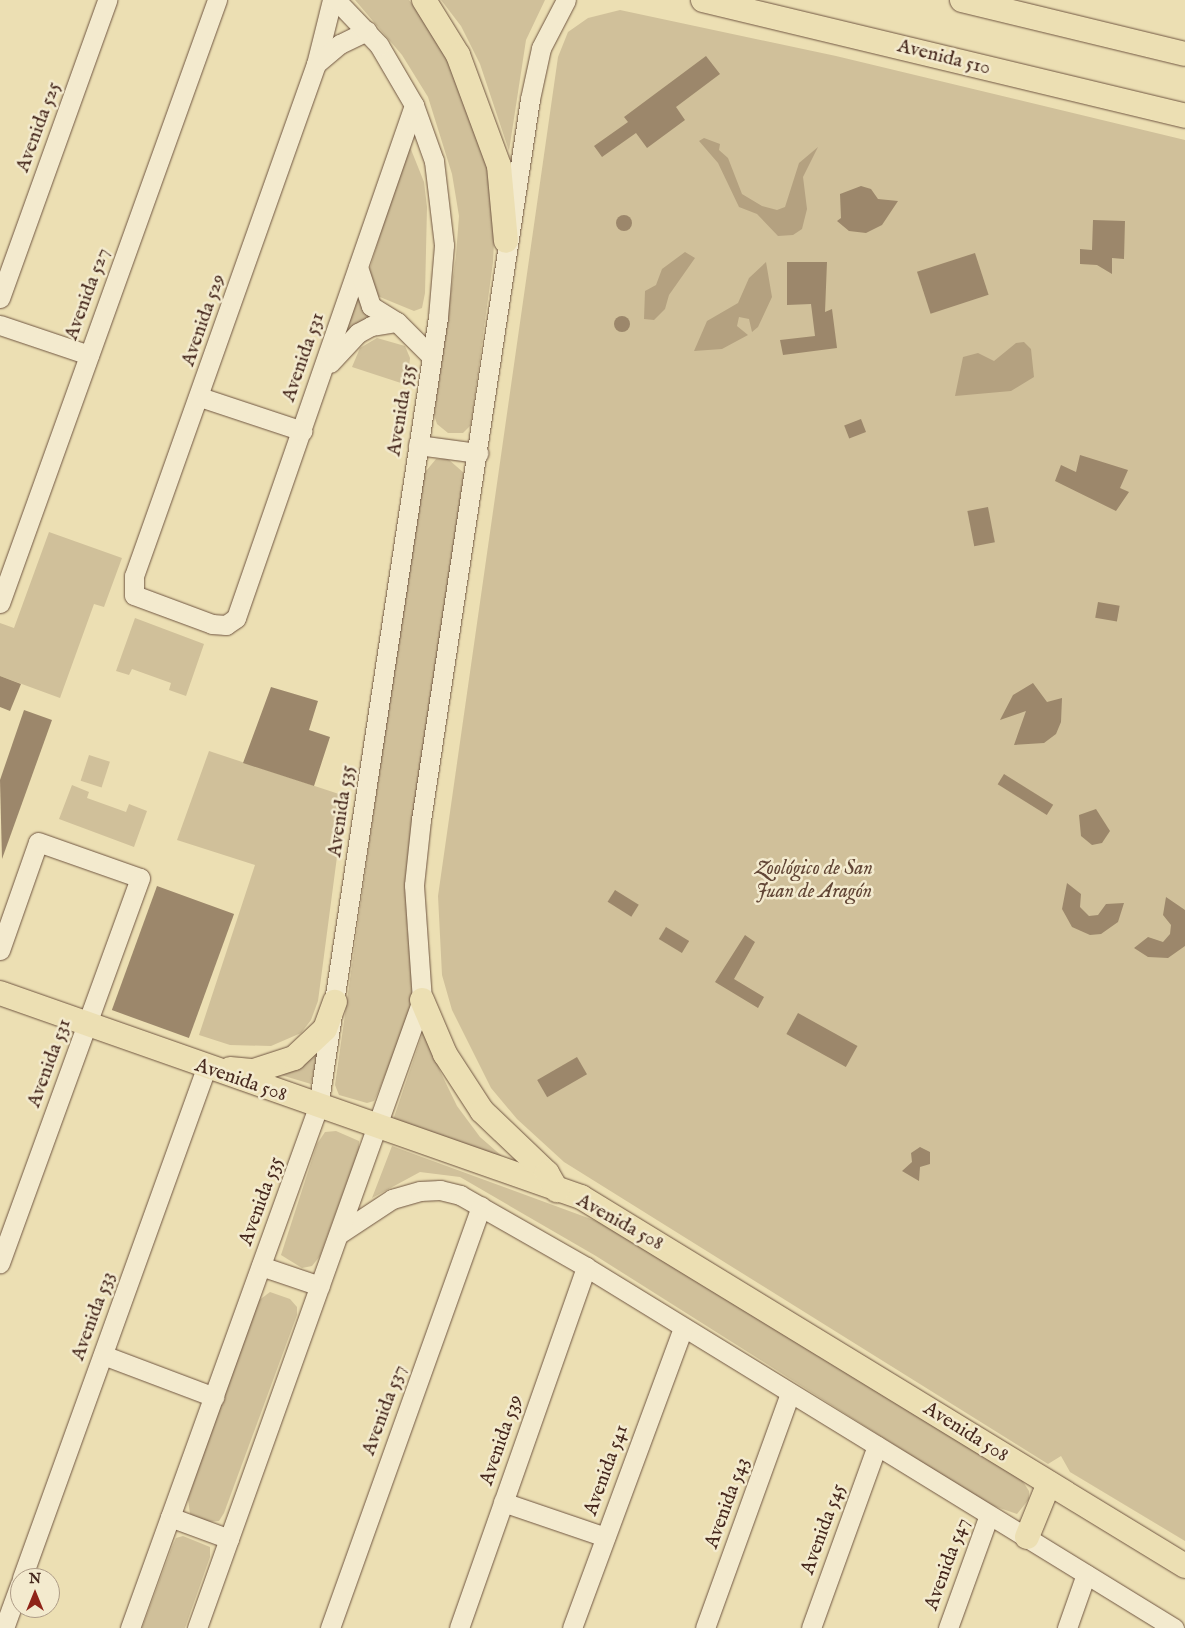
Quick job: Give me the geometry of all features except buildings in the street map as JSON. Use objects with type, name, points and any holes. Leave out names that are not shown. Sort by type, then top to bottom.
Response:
[{"type":"main road","points":[[424,0],[458,55],[499,166],[506,241]]},
{"type":"main road","name":"Avenida 510","points":[[703,0],[746,4],[1185,116]]},
{"type":"main road","points":[[962,0],[1185,54]]},
{"type":"main road","name":"Avenida 508","points":[[0,993],[376,1128],[581,1197],[1185,1566]]},
{"type":"main road","points":[[422,1000],[445,1054],[482,1111],[547,1173],[557,1190]]},
{"type":"main road","points":[[206,1068],[254,1071],[294,1058],[325,1029],[336,1002]]},
{"type":"main road","points":[[1026,1537],[1049,1483]]},
{"type":"street","name":"Avenida 525","points":[[0,298],[107,0]]},
{"type":"street","name":"Avenida 527","points":[[0,603],[217,0]]},
{"type":"street","name":"Avenida 529","points":[[232,623],[212,624],[142,599],[131,589],[316,64],[332,0]]},
{"type":"street","name":"Avenida 535","points":[[130,1628],[318,1107],[336,1002],[432,357],[444,245],[441,201],[434,161],[414,105],[367,31],[336,0]]},
{"type":"street","points":[[197,1628],[422,1000],[414,885],[478,453],[506,241],[540,48],[566,0]]},
{"type":"street","points":[[316,64],[340,44],[367,31]]},
{"type":"street","name":"Avenida 531","points":[[232,623],[302,431],[414,105]]},
{"type":"street","points":[[358,267],[371,306],[397,322],[432,357]]},
{"type":"street","points":[[322,372],[358,333],[371,326],[397,322]]},
{"type":"street","points":[[0,325],[90,355]]},
{"type":"street","points":[[200,397],[302,431]]},
{"type":"street","points":[[418,445],[478,453]]},
{"type":"street","name":"Avenida 531","points":[[0,950],[38,842],[140,878],[0,1263]]},
{"type":"street","name":"Avenida 533","points":[[26,1568],[206,1068]]},
{"type":"street","points":[[338,1234],[392,1199],[420,1191],[454,1193],[482,1206],[586,1267],[1174,1628]]},
{"type":"street","name":"Avenida 537","points":[[330,1628],[482,1206]]},
{"type":"street","points":[[261,1266],[320,1286]]},
{"type":"street","name":"Avenida 539","points":[[459,1628],[586,1267]]},
{"type":"street","name":"Avenida 541","points":[[572,1628],[683,1328]]},
{"type":"street","points":[[103,1355],[214,1397]]},
{"type":"street","name":"Avenida 543","points":[[706,1628],[790,1393]]},
{"type":"street","name":"Avenida 545","points":[[812,1628],[877,1446]]},
{"type":"street","points":[[503,1502],[606,1537]]},
{"type":"street","name":"Avenida 547","points":[[948,1628],[989,1514]]},
{"type":"street","points":[[170,1518],[229,1539]]},
{"type":"street","points":[[1067,1628],[1086,1574]]},
{"type":"street","points":[[1145,1610],[1153,1628]]},
{"type":"street","points":[[4,1628],[10,1612]]},
{"type":"green space","points":[[355,0],[409,0],[432,28],[454,69],[490,176],[495,220],[493,262],[471,425],[463,433],[448,433],[437,424],[434,415],[456,255],[459,216],[452,174],[428,97],[402,55]]},
{"type":"green space","points":[[441,0],[545,0],[526,40],[509,151],[480,64],[461,26]]},
{"type":"green space","name":"Zoológico de San Juan de Aragón","points":[[620,10],[836,56],[1185,140],[1185,1541],[1070,1472],[1061,1456],[1048,1464],[564,1162],[517,1119],[491,1088],[452,1010],[442,975],[438,896],[558,57],[568,32],[588,18]]},
{"type":"green space","points":[[408,142],[424,182],[427,207],[425,293],[422,308],[414,311],[375,295],[367,278]]},
{"type":"green space","points":[[356,290],[377,318],[343,334]]},
{"type":"green space","points":[[377,338],[405,346],[410,358],[407,385],[352,367],[360,348]]},
{"type":"green space","points":[[436,459],[448,459],[464,473],[409,858],[407,927],[414,981],[409,1014],[374,1101],[367,1103],[339,1095],[335,1085],[421,477]]},
{"type":"green space","points":[[49,532],[122,558],[104,607],[94,604],[60,698],[0,676],[0,623],[14,628]]},
{"type":"green space","points":[[135,618],[204,644],[186,696],[169,690],[171,683],[132,669],[129,675],[116,671]]},
{"type":"green space","points":[[209,751],[345,796],[318,1001],[311,1020],[301,1033],[271,1046],[230,1045],[199,1035],[255,865],[177,840]]},
{"type":"green space","points":[[89,755],[110,762],[102,787],[81,781]]},
{"type":"green space","points":[[72,785],[89,792],[87,798],[126,812],[129,804],[147,811],[134,847],[59,819]]},
{"type":"green space","points":[[426,1023],[440,1071],[457,1106],[480,1137],[503,1157],[393,1120]]},
{"type":"green space","points":[[318,1051],[311,1084],[281,1075],[304,1064]]},
{"type":"green space","points":[[336,1131],[359,1141],[359,1149],[320,1256],[312,1266],[302,1268],[281,1255],[317,1144],[325,1132]]},
{"type":"green space","points":[[392,1146],[599,1222],[1022,1480],[1029,1491],[1029,1499],[1017,1514],[988,1504],[596,1256],[460,1177],[420,1172],[372,1198]]},
{"type":"green space","points":[[270,1292],[290,1299],[297,1307],[297,1315],[224,1513],[219,1521],[208,1522],[190,1514],[188,1499],[254,1304]]},
{"type":"green space","points":[[183,1536],[210,1547],[210,1557],[185,1628],[142,1628],[176,1538]]},
{"type":"shaded area","points":[[704,138],[720,144],[719,150],[728,158],[742,194],[762,206],[777,210],[785,207],[799,163],[818,147],[803,177],[807,209],[802,229],[793,235],[778,236],[757,214],[739,207],[718,163],[699,141]]},
{"type":"shaded area","points":[[685,252],[695,258],[669,295],[665,309],[654,320],[644,319],[645,291],[656,285],[662,269]]},
{"type":"shaded area","points":[[766,262],[772,297],[758,327],[752,332],[749,319],[739,317],[737,326],[748,335],[722,349],[694,351],[707,321],[738,303],[749,278]]},
{"type":"shaded area","points":[[1024,342],[1031,349],[1034,377],[1011,391],[955,396],[963,357],[978,353],[994,361],[1016,343]]}]
